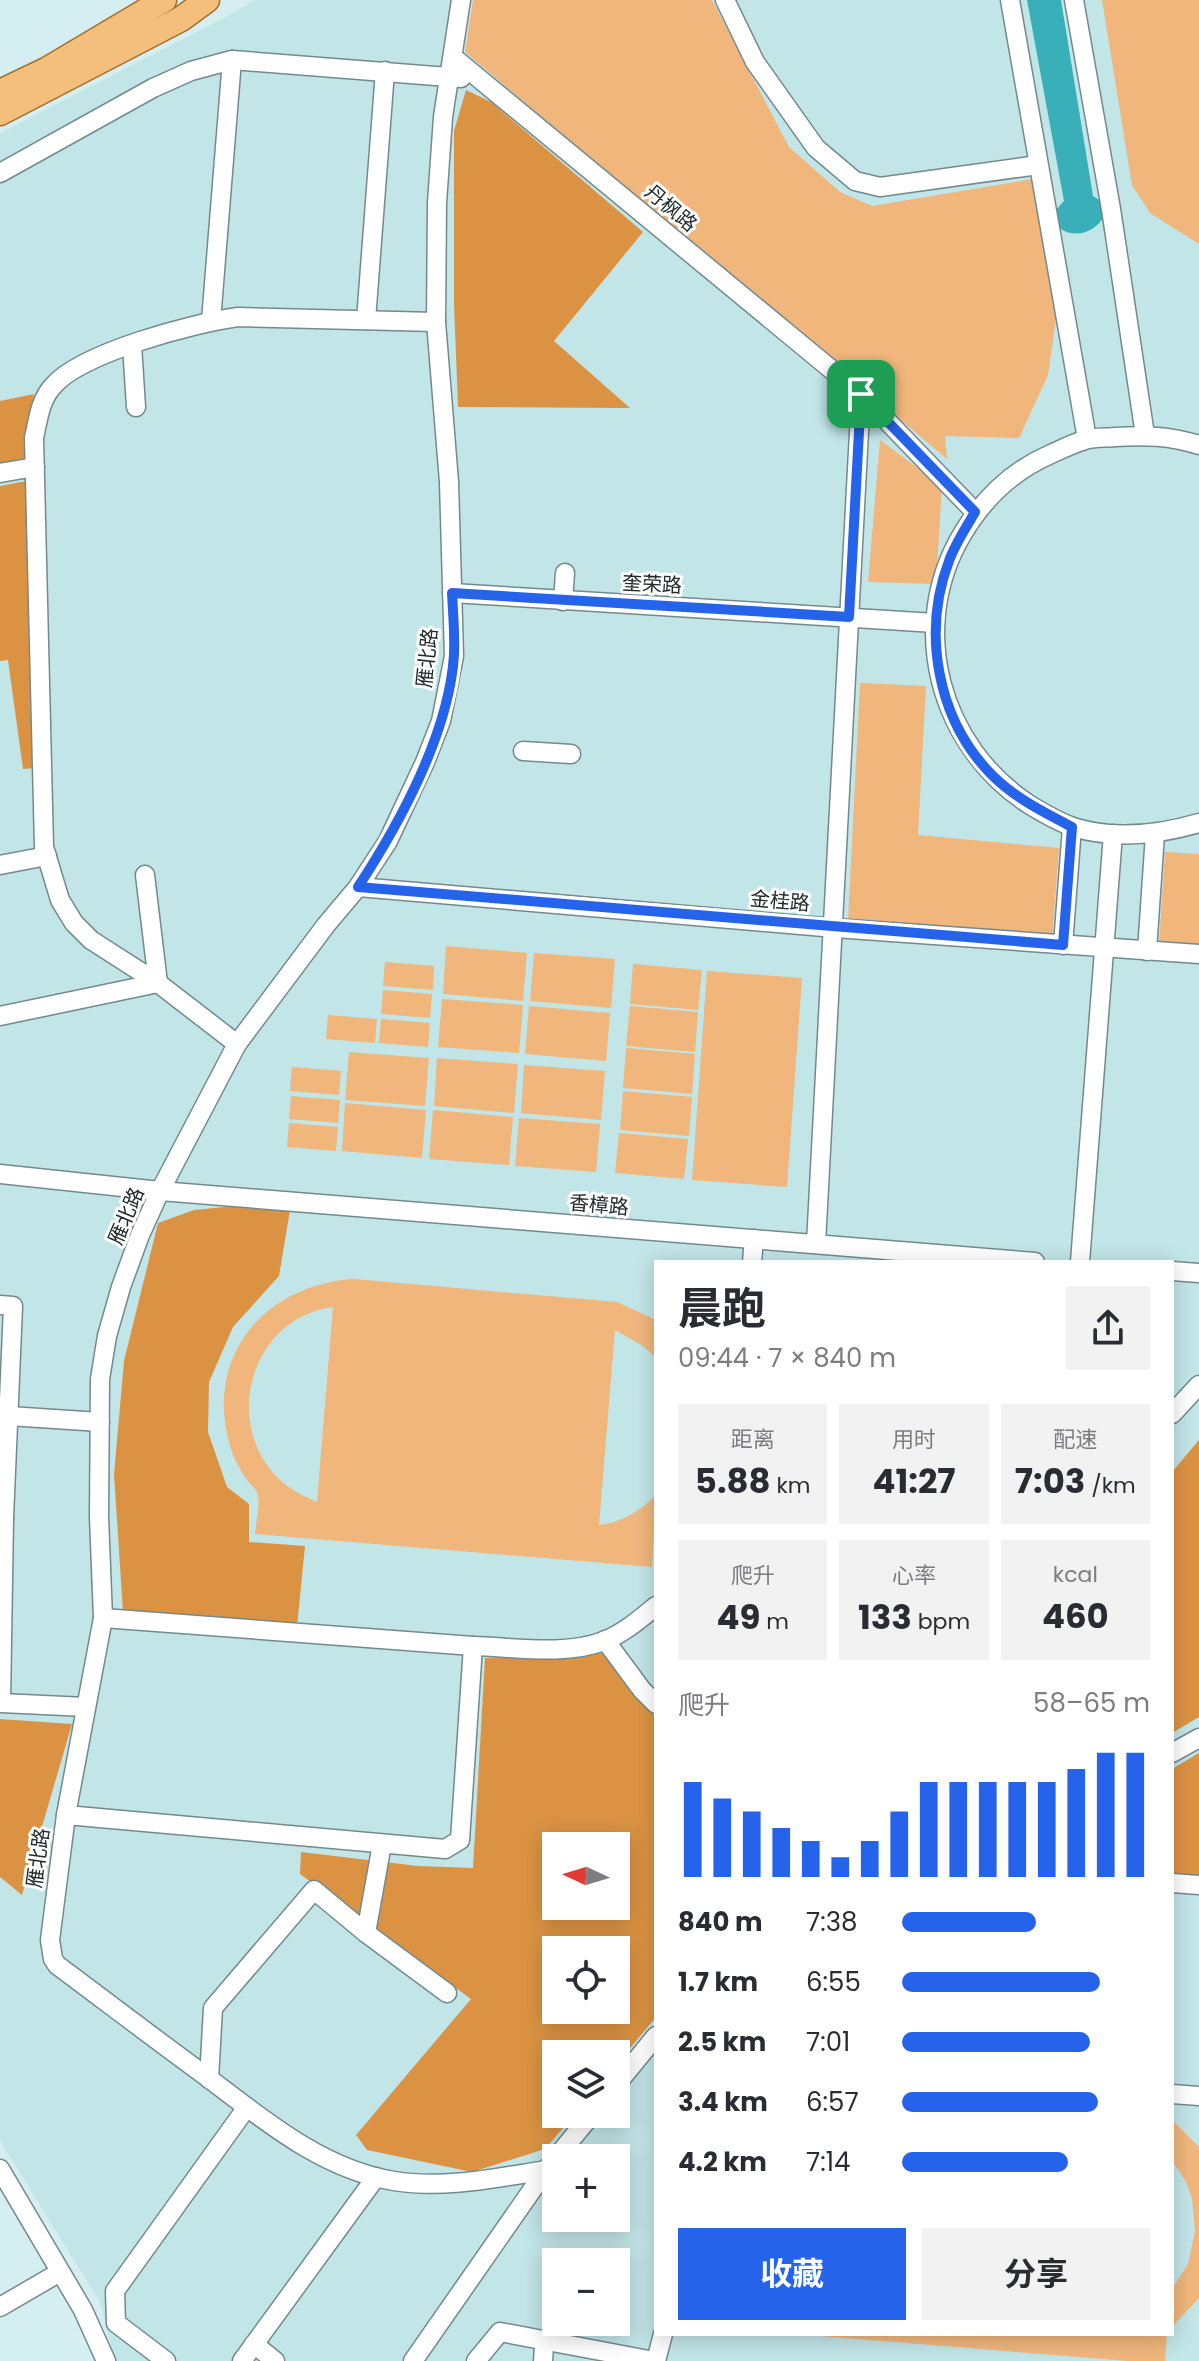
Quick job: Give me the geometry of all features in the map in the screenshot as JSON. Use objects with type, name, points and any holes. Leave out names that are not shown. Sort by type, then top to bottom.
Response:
[{"type":"main road","points":[[0,92],[46,70],[164,0]]},
{"type":"main road","points":[[0,113],[181,19],[207,0]]},
{"type":"street","name":"雁北路","points":[[461,0],[439,152],[436,322],[449,482],[454,656],[441,721],[388,841],[358,887],[237,1044],[160,1191],[135,1248],[107,1336],[100,1379],[103,1618],[66,1815],[50,1928],[53,1959],[57,1965],[247,2107],[320,2156],[376,2177],[424,2184],[466,2183],[542,2171]]},
{"type":"street","points":[[725,0],[755,62],[816,148],[855,181],[880,187],[1038,165]]},
{"type":"street","points":[[1010,0],[1087,439]]},
{"type":"street","points":[[1074,0],[1111,209],[1145,435]]},
{"type":"street","name":"丹枫路","points":[[453,57],[861,394],[975,512]]},
{"type":"street","points":[[0,173],[153,88],[191,71],[232,60],[483,80]]},
{"type":"street","points":[[211,321],[232,60]]},
{"type":"street","points":[[366,320],[385,71]]},
{"type":"street","points":[[237,1044],[158,983],[91,940],[74,923],[60,900],[44,847],[34,438],[38,417],[44,398],[65,374],[117,350],[211,321],[238,317],[436,322]]},
{"type":"street","points":[[132,345],[136,407]]},
{"type":"street","points":[[816,1244],[861,394]]},
{"type":"street","points":[[1199,445],[1165,436],[1087,439],[1033,462],[1001,485],[975,512],[949,559],[935,623],[942,688],[969,747],[990,773],[1015,795],[1072,827],[1113,834],[1155,834],[1199,823]]},
{"type":"street","points":[[0,473],[35,467]]},
{"type":"street","points":[[563,601],[565,573]]},
{"type":"street","name":"奎荣路","points":[[452,593],[935,623]]},
{"type":"street","points":[[523,751],[571,754]]},
{"type":"street","points":[[1063,945],[1072,827]]},
{"type":"street","points":[[1080,1260],[1113,834]]},
{"type":"street","points":[[1147,951],[1155,834]]},
{"type":"street","points":[[0,865],[47,856]]},
{"type":"street","points":[[145,875],[158,983]]},
{"type":"street","name":"金桂路","points":[[358,887],[835,928],[1199,954]]},
{"type":"street","points":[[0,1016],[158,983]]},
{"type":"street","name":"香樟路","points":[[0,1174],[160,1191],[1011,1260]]},
{"type":"street","points":[[752,1260],[754,1239]]},
{"type":"street","points":[[1174,1271],[1199,1273]]},
{"type":"street","points":[[0,1305],[13,1306],[2,1518],[1,1703],[86,1707]]},
{"type":"street","points":[[1174,1412],[1199,1385]]},
{"type":"street","points":[[9,1416],[100,1422]]},
{"type":"street","points":[[103,1618],[473,1646],[562,1649],[605,1640],[630,1627],[654,1608]]},
{"type":"street","points":[[605,1640],[654,1702]]},
{"type":"street","points":[[66,1815],[445,1849],[460,1840],[473,1646]]},
{"type":"street","points":[[1174,1752],[1199,1738]]},
{"type":"street","points":[[366,1933],[382,1844]]},
{"type":"street","points":[[1174,1883],[1199,1885]]},
{"type":"street","points":[[209,2079],[213,2008],[314,1890],[447,1993]]},
{"type":"street","points":[[630,2068],[654,2038]]},
{"type":"street","points":[[1174,2094],[1199,2096]]},
{"type":"street","points":[[166,2361],[116,2323],[115,2291],[247,2107]]},
{"type":"street","points":[[567,2144],[580,2128]]},
{"type":"street","points":[[0,2169],[83,2310],[106,2361]]},
{"type":"street","points":[[413,2361],[542,2176]]},
{"type":"street","points":[[242,2361],[376,2177]]},
{"type":"street","points":[[0,2307],[60,2272]]},
{"type":"street","points":[[476,2361],[500,2332],[655,2361],[662,2336]]},
{"type":"street","points":[[254,2344],[275,2361]]},
{"type":"shaded area","points":[[255,0],[1199,0],[1199,2361],[115,2361],[100,2302],[0,2141],[0,133]]},
{"type":"shaded area","points":[[473,0],[712,0],[789,147],[840,192],[872,206],[1033,179],[1058,304],[1048,375],[1019,438],[945,436],[947,459],[465,52]]},
{"type":"shaded area","points":[[1102,0],[1199,0],[1199,244],[1150,213],[1132,185]]},
{"type":"shaded area","points":[[466,90],[491,102],[643,232],[554,341],[630,408],[458,407],[454,304],[454,131]]},
{"type":"shaded area","points":[[34,394],[25,463],[0,467],[0,401]]},
{"type":"shaded area","points":[[880,440],[942,486],[936,584],[868,582]]},
{"type":"shaded area","points":[[26,481],[35,768],[23,769],[8,660],[0,661],[0,486]]},
{"type":"shaded area","points":[[860,683],[926,686],[918,835],[1059,848],[1052,939],[848,921]]},
{"type":"shaded area","points":[[1165,852],[1199,854],[1199,948],[1159,945]]},
{"type":"shaded area","points":[[446,946],[527,953],[523,1001],[443,994]]},
{"type":"shaded area","points":[[534,953],[615,959],[611,1008],[530,1001]]},
{"type":"shaded area","points":[[385,962],[434,966],[433,990],[383,986]]},
{"type":"shaded area","points":[[633,964],[702,970],[698,1010],[630,1004]]},
{"type":"shaded area","points":[[707,971],[802,978],[787,1187],[692,1180]]},
{"type":"shaded area","points":[[383,990],[432,994],[430,1018],[381,1014]]},
{"type":"shaded area","points":[[442,999],[523,1005],[519,1053],[438,1047]]},
{"type":"shaded area","points":[[529,1006],[610,1013],[606,1061],[525,1054]]},
{"type":"shaded area","points":[[630,1006],[698,1012],[695,1052],[626,1046]]},
{"type":"shaded area","points":[[328,1015],[377,1019],[375,1043],[326,1039]]},
{"type":"shaded area","points":[[381,1019],[430,1023],[428,1047],[379,1043]]},
{"type":"shaded area","points":[[626,1048],[695,1054],[692,1094],[623,1088]]},
{"type":"shaded area","points":[[349,1052],[429,1058],[425,1106],[345,1100]]},
{"type":"shaded area","points":[[437,1058],[518,1064],[514,1113],[434,1106]]},
{"type":"shaded area","points":[[524,1065],[605,1071],[601,1120],[521,1113]]},
{"type":"shaded area","points":[[292,1067],[341,1071],[339,1095],[290,1091]]},
{"type":"shaded area","points":[[623,1091],[692,1097],[689,1136],[620,1130]]},
{"type":"shaded area","points":[[291,1096],[340,1100],[338,1123],[289,1119]]},
{"type":"shaded area","points":[[345,1103],[426,1110],[422,1158],[342,1151]]},
{"type":"shaded area","points":[[433,1110],[513,1117],[509,1165],[429,1159]]},
{"type":"shaded area","points":[[519,1118],[600,1124],[596,1172],[515,1166]]},
{"type":"shaded area","points":[[289,1123],[338,1127],[336,1151],[287,1147]]},
{"type":"shaded area","points":[[619,1133],[688,1139],[684,1179],[615,1173]]},
{"type":"shaded area","points":[[244,1205],[290,1210],[279,1276],[233,1327],[209,1382],[208,1432],[227,1487],[249,1504],[249,1542],[305,1546],[297,1627],[123,1612],[114,1474],[124,1361],[158,1223],[194,1210]]},
{"type":"shaded area","points":[[354,1279],[617,1302],[654,1319],[654,1356],[615,1330],[599,1525],[630,1515],[654,1497],[652,1567],[255,1534],[258,1496],[239,1468],[229,1443],[224,1406],[227,1377],[236,1351],[251,1328],[271,1309],[296,1294],[323,1284]],"holes":[[[333,1307],[317,1502],[284,1484],[259,1452],[251,1426],[249,1399],[254,1373],[266,1349],[283,1329],[306,1315]]]},
{"type":"shaded area","points":[[1199,1440],[1199,1717],[1174,1732],[1174,1470]]},
{"type":"shaded area","points":[[604,1653],[654,1710],[654,2019],[630,2048],[630,2040],[542,2040],[542,2128],[563,2128],[549,2144],[542,2144],[542,2150],[472,2172],[367,2150],[356,2135],[471,1999],[300,1874],[301,1852],[418,1866],[473,1868],[485,1658]]},
{"type":"shaded area","points":[[0,1719],[72,1724],[22,1895],[0,1877]]},
{"type":"shaded area","points":[[1199,1753],[1199,1876],[1174,1875],[1174,1768]]},
{"type":"shaded area","points":[[1174,2122],[1199,2147],[1199,2298],[1174,2325],[1174,2286],[1188,2264],[1195,2231],[1192,2198],[1174,2163]]},
{"type":"shaded area","points":[[820,2336],[1167,2336],[1165,2361],[1128,2361]]},
{"type":"water","points":[[1027,0],[1061,0],[1093,196],[1101,201],[1105,215],[1095,227],[1082,233],[1068,232],[1054,224],[1055,211],[1064,201]]},
{"type":"route","points":[[861,394],[975,512],[949,559],[940,591],[935,623],[942,688],[954,720],[969,747],[990,773],[1015,795],[1072,827],[1063,945],[358,887],[388,841],[441,721],[454,656],[452,593],[849,617],[861,394]]}]
